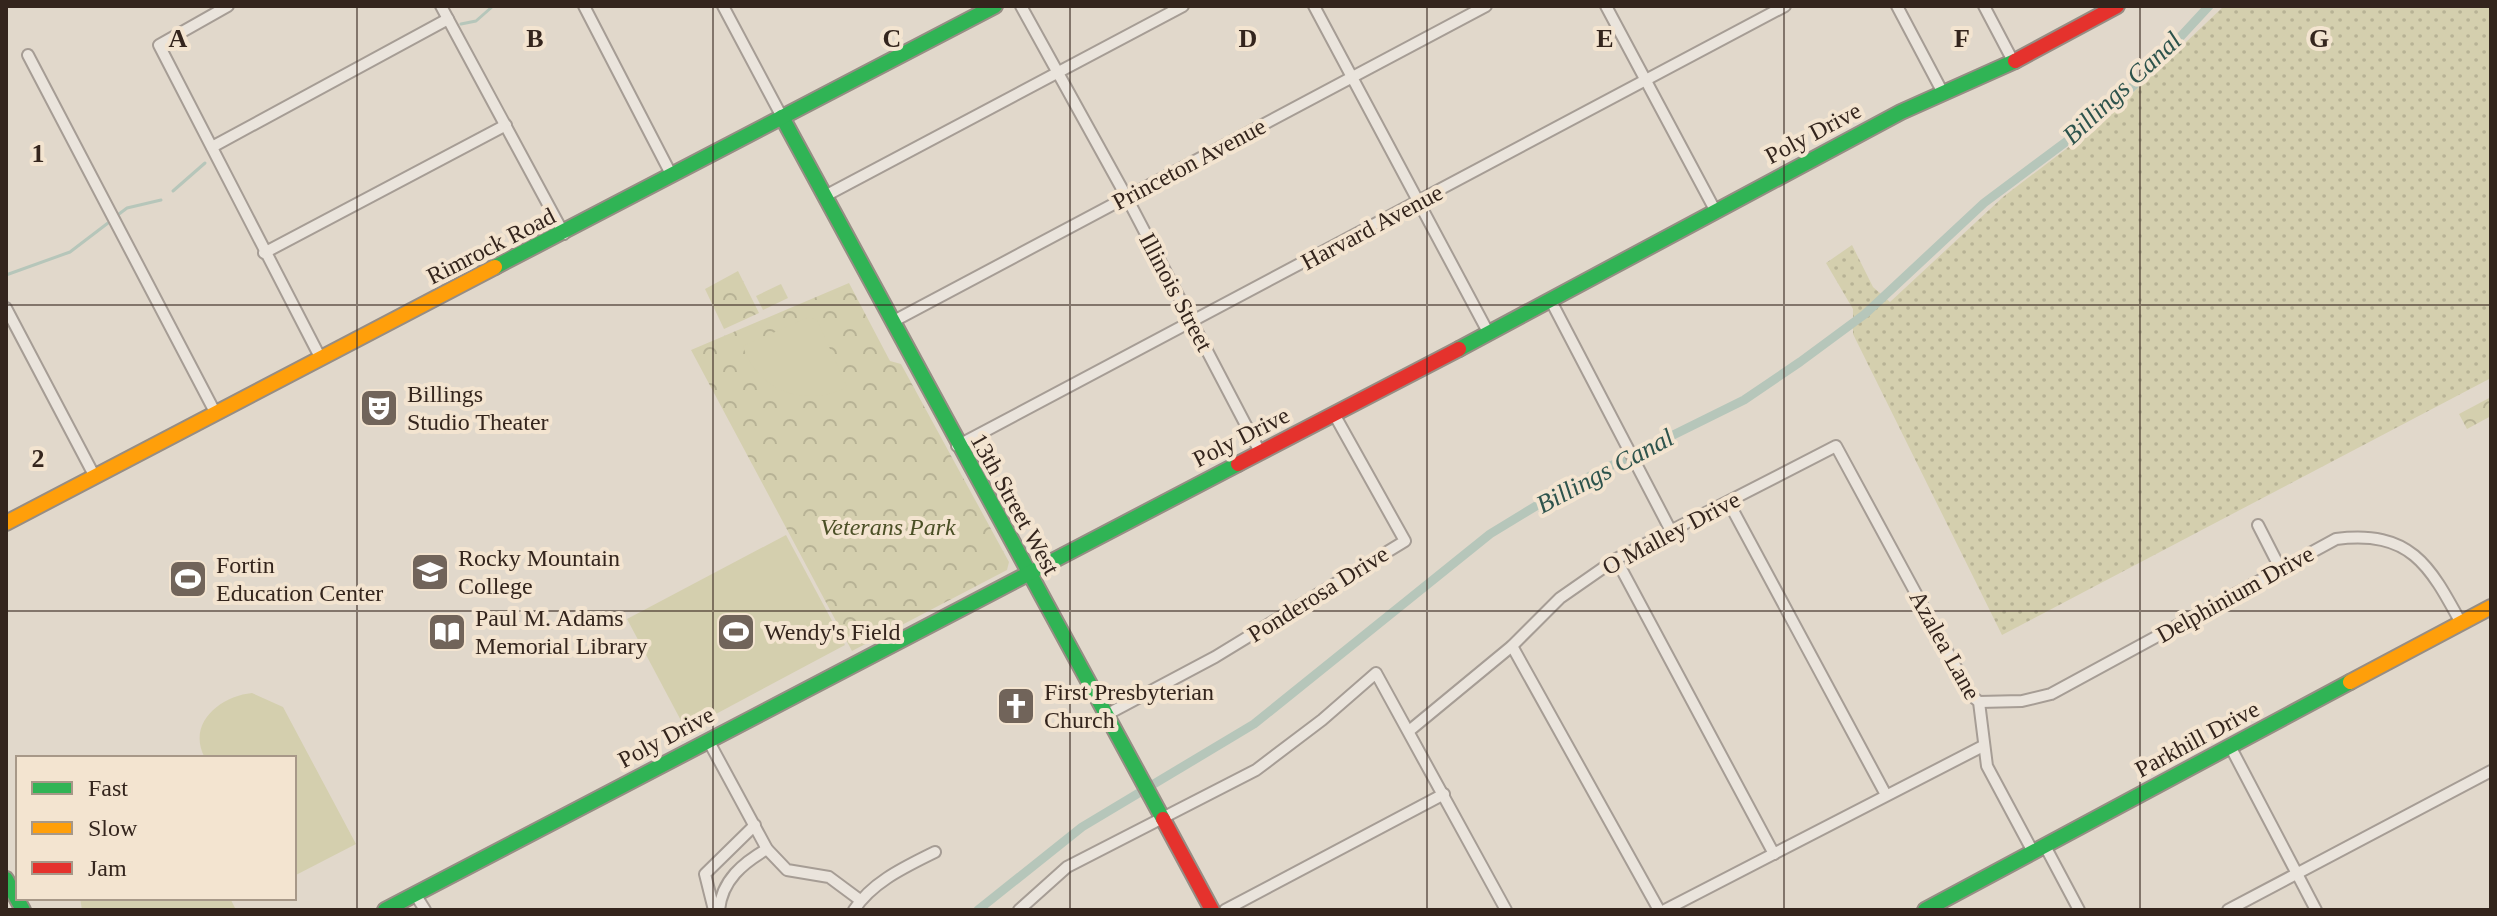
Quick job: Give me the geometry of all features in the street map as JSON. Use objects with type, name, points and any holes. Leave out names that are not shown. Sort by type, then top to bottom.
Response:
[{"type":"street","points":[[228,6],[159,45],[320,357]]},
{"type":"street","points":[[441,6],[564,234]]},
{"type":"street","points":[[584,6],[672,176]]},
{"type":"street","points":[[723,6],[782,117]]},
{"type":"street","name":"Rimrock Road","points":[[6,523],[995,6]]},
{"type":"street","name":"Illinois Street","points":[[1021,6],[1126,196],[1260,452]]},
{"type":"street","points":[[825,196],[1183,6]]},
{"type":"street","points":[[1314,6],[1488,332]]},
{"type":"street","name":"Princeton Avenue","points":[[892,322],[1486,6]]},
{"type":"street","points":[[1606,6],[1715,210]]},
{"type":"street","name":"Harvard Avenue","points":[[957,446],[1785,6]]},
{"type":"street","points":[[1897,6],[1943,93]]},
{"type":"street","points":[[1984,6],[2014,63]]},
{"type":"street","name":"Poly Drive","points":[[385,910],[1551,301],[1715,210],[1943,93],[2014,63],[2117,6]]},
{"type":"street","points":[[212,147],[448,19]]},
{"type":"street","points":[[28,55],[216,414]]},
{"type":"street","name":"13th Street West","points":[[782,117],[957,446],[1212,910]]},
{"type":"street","points":[[264,253],[506,125]]},
{"type":"street","points":[[1551,301],[1671,531]]},
{"type":"street","points":[[6,308],[95,477]]},
{"type":"street","name":"Ponderosa Drive","points":[[1104,716],[1215,657],[1405,541],[1334,414]]},
{"type":"street","name":"O Malley Drive","points":[[1409,731],[1512,646],[1560,598],[1616,559],[1836,446]]},
{"type":"street","name":"Azalea Lane","points":[[1836,446],[1971,695],[1979,702],[1987,766],[2079,910]]},
{"type":"street","points":[[1729,503],[1885,793]]},
{"type":"street","points":[[2258,525],[2280,568]]},
{"type":"street","name":"Delphinium Drive","points":[[1979,702],[2022,701],[2051,694],[2336,539],[2369,535],[2404,548],[2427,566],[2461,623]]},
{"type":"street","points":[[1616,559],[1774,854]]},
{"type":"street","name":"Parkhill Drive","points":[[1925,910],[2491,607]]},
{"type":"street","points":[[1512,646],[1662,910],[1774,854],[1885,793],[1983,746]]},
{"type":"street","points":[[1019,910],[1067,867],[1256,770],[1376,673],[1444,794],[1502,909]]},
{"type":"street","points":[[708,740],[767,849],[787,870],[829,877],[860,900]]},
{"type":"street","points":[[2230,746],[2316,910]]},
{"type":"street","points":[[2228,910],[2491,771]]},
{"type":"street","points":[[1225,910],[1444,794]]},
{"type":"street","points":[[717,910],[705,874],[755,825]]},
{"type":"street","points":[[717,910],[730,879],[744,863],[767,849]]},
{"type":"street","points":[[854,910],[860,900],[894,873],[935,852]]},
{"type":"street","points":[[6,879],[16,897]]},
{"type":"street","points":[[415,894],[425,910]]},
{"type":"green space","points":[[2224,6],[2491,6],[2491,378],[2002,635],[1853,334],[1853,309],[1826,263],[1852,245],[1873,287],[1890,302],[2003,197],[2104,120]]},
{"type":"green space","points":[[738,271],[759,313],[724,329],[705,289]]},
{"type":"green space","name":"Veterans Park","points":[[849,283],[890,361],[901,364],[1009,562],[1007,570],[852,651],[691,350]]},
{"type":"green space","points":[[781,284],[788,298],[763,310],[756,296]]},
{"type":"green space","points":[[809,317],[817,320],[847,387],[816,396],[785,392],[760,375],[750,362],[743,346]]},
{"type":"green space","points":[[2491,397],[2491,416],[2467,429],[2459,414]]},
{"type":"green space","name":"Wendy's Field","points":[[786,535],[845,645],[686,730],[627,619]]},
{"type":"green space","points":[[252,693],[283,707],[356,844],[296,875],[296,756],[204,756],[200,745],[203,723],[210,714],[218,706],[240,695]]},
{"type":"green space","points":[[80,900],[231,900],[236,910],[82,910]]},
{"type":"waterway","points":[[461,24],[476,21],[493,6]]},
{"type":"waterway","name":"Billings Canal","points":[[978,910],[1082,827],[1254,724],[1490,534],[1564,489],[1744,400],[1800,362],[1865,314],[1984,203],[2102,115],[2145,75],[2209,6]]},
{"type":"waterway","points":[[173,191],[205,163]]},
{"type":"waterway","points":[[119,214],[127,208],[161,200]]},
{"type":"waterway","points":[[6,275],[70,252],[108,223]]},
{"type":"traffic: fast","points":[[495,267],[995,6]]},
{"type":"traffic: fast","points":[[1459,349],[1901,112],[2015,61]]},
{"type":"traffic: fast","points":[[782,117],[1163,819]]},
{"type":"traffic: fast","points":[[385,910],[1238,464]]},
{"type":"traffic: fast","points":[[1925,910],[2350,682]]},
{"type":"traffic: fast","points":[[6,879],[16,897]]},
{"type":"traffic: fast","points":[[18,900],[23,910]]},
{"type":"traffic: slow","points":[[6,523],[495,267]]},
{"type":"traffic: slow","points":[[2350,682],[2491,607]]},
{"type":"traffic: jam","points":[[2015,61],[2117,6]]},
{"type":"traffic: jam","points":[[1238,464],[1459,349]]},
{"type":"traffic: jam","points":[[1163,819],[1212,910]]},
{"type":"place","name":"Billings Studio Theater","points":[[379,408]]},
{"type":"place","name":"Rocky Mountain College","points":[[430,572]]},
{"type":"place","name":"Fortin Education Center","points":[[188,579]]},
{"type":"place","name":"Paul M. Adams Memorial Library","points":[[447,632]]},
{"type":"place","name":"Wendy's Field","points":[[736,632]]},
{"type":"place","name":"First Presbyterian Church","points":[[1016,706]]}]
